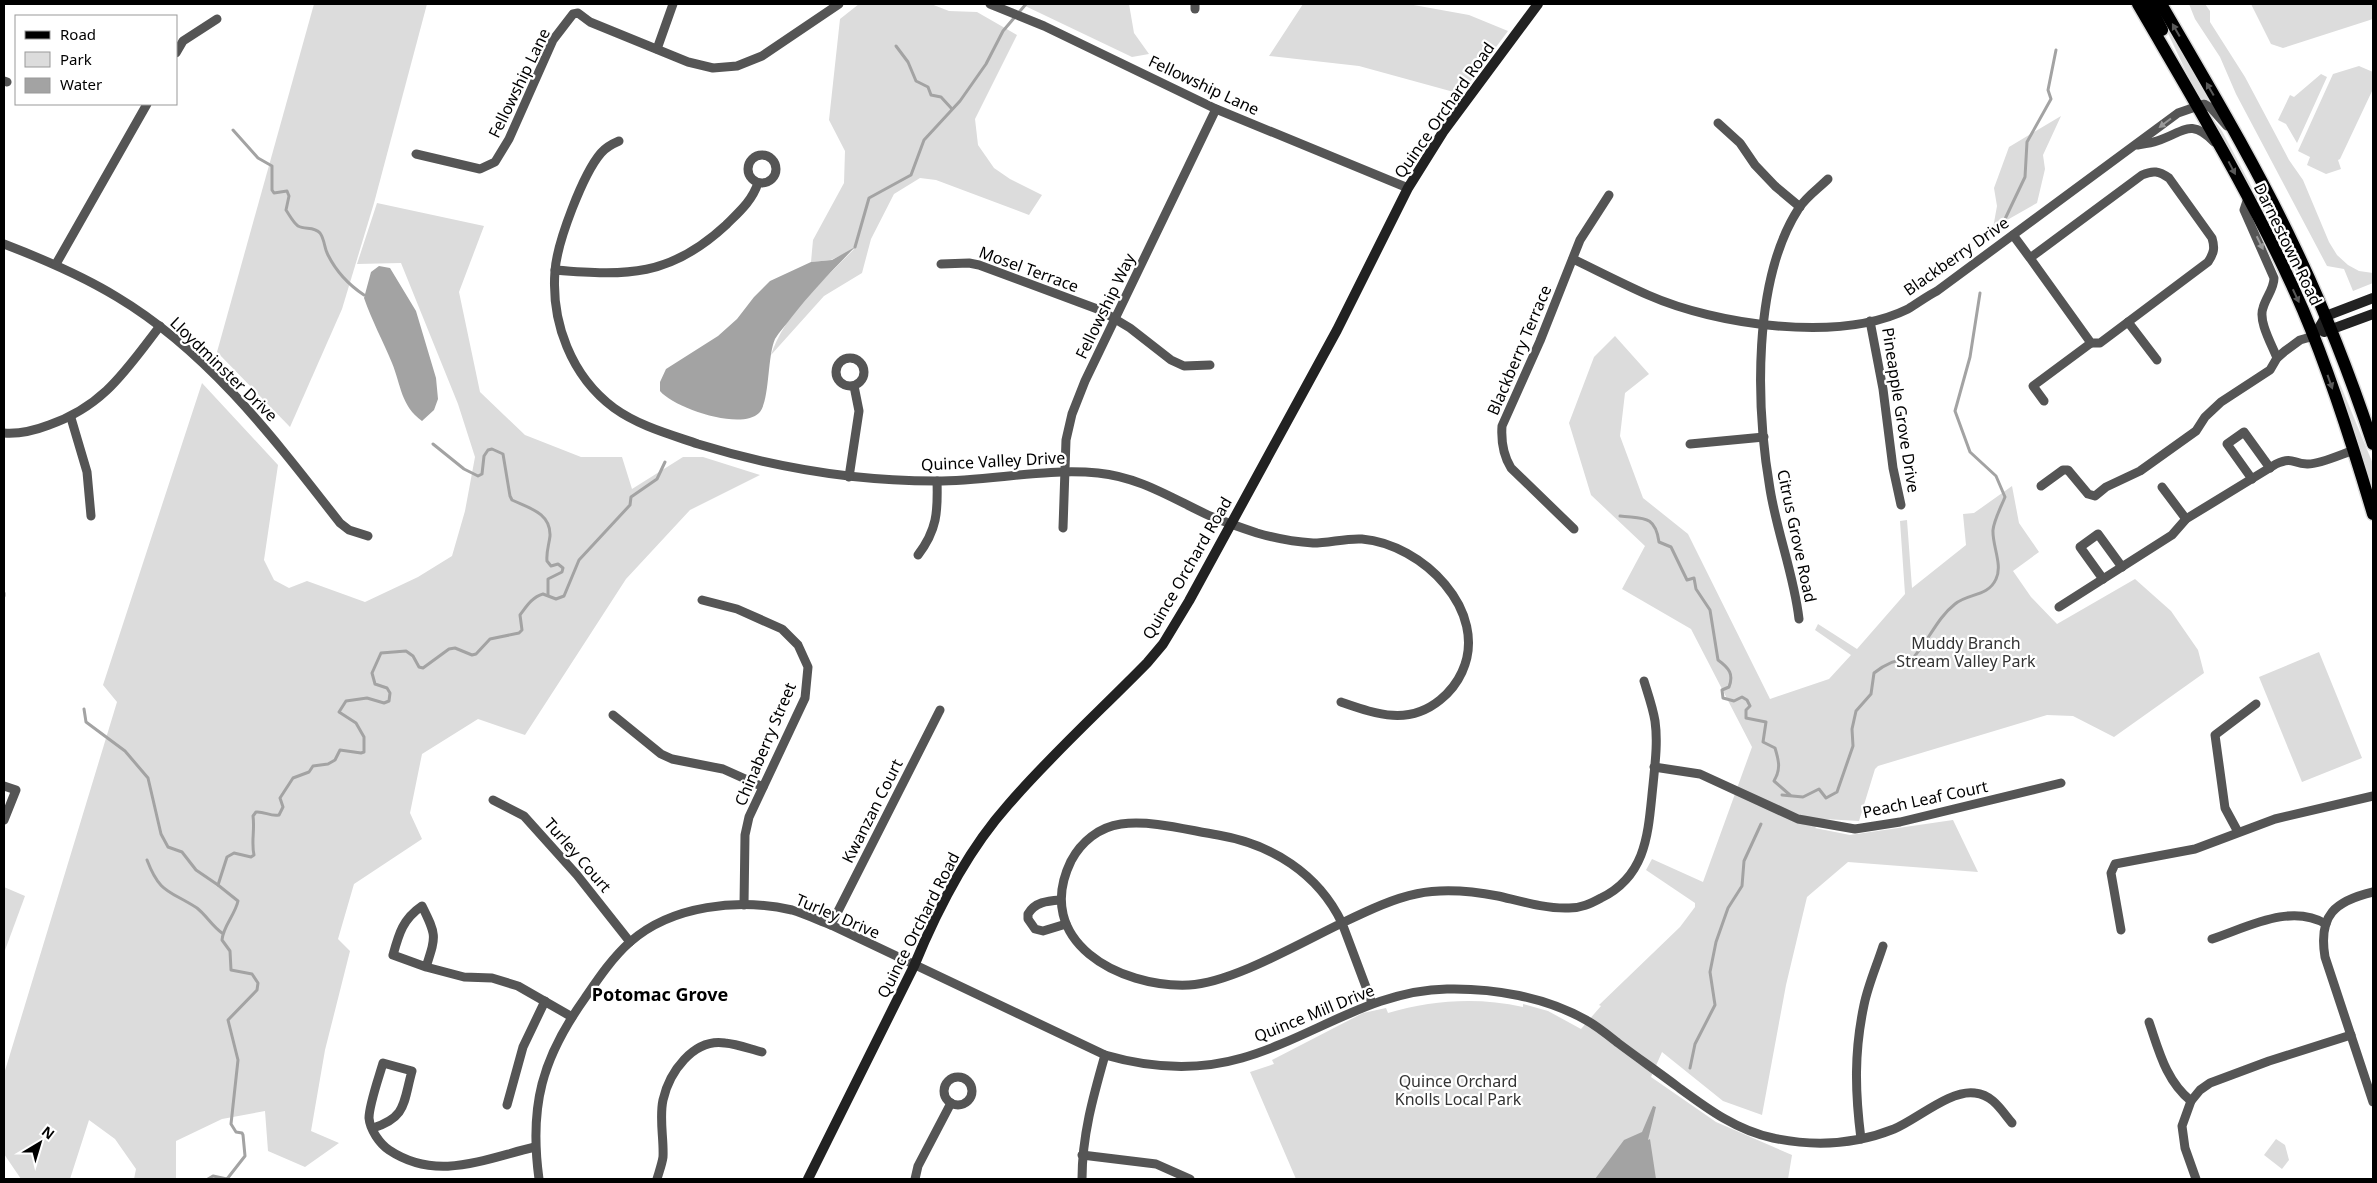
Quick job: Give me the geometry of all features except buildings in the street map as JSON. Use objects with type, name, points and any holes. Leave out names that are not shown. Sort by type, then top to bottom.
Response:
[{"type":"main road","name":"Darnestown Road","points":[[2138,4],[2223,151],[2278,257],[2314,336],[2354,450],[2373,514]]},
{"type":"main road","points":[[2149,4],[2161,27],[2165,50]]},
{"type":"main road","name":"Darnestown Road","points":[[2161,4],[2239,140],[2292,241],[2326,316],[2373,444]]},
{"type":"street","points":[[657,49],[673,4]]},
{"type":"street","name":"Fellowship Lane","points":[[416,154],[480,169],[495,162],[509,139],[553,40],[573,14],[578,13],[590,22],[688,62],[713,68],[737,66],[762,56],[840,4]]},
{"type":"street","name":"Fellowship Lane","points":[[990,4],[1023,17],[1216,109],[1408,188]]},
{"type":"street","name":"Quince Orchard Road","points":[[808,1179],[914,966],[927,934],[973,850],[1007,805],[1147,663],[1162,644],[1189,601],[1337,330],[1408,188],[1448,125],[1538,4]]},
{"type":"street","points":[[178,51],[184,41],[217,19]]},
{"type":"street","points":[[56,264],[146,105]]},
{"type":"street","points":[[2197,106],[2208,105],[2239,140]]},
{"type":"street","name":"Blackberry Drive","points":[[1573,259],[1649,296],[1732,321],[1764,325],[1816,326],[1870,321],[1907,309],[1937,290],[2178,113],[2197,106]]},
{"type":"street","name":"Fellowship Way","points":[[1063,528],[1066,440],[1072,414],[1115,319],[1216,109]]},
{"type":"street","points":[[1718,123],[1740,143],[1755,165],[1775,186],[1800,207]]},
{"type":"street","name":"Blackberry Drive","points":[[2135,146],[2158,141],[2184,129],[2193,128],[2205,133],[2223,151]]},
{"type":"street","name":"Quince Valley Drive","points":[[618,141],[604,149],[594,162],[565,227],[555,270],[555,310],[560,330],[572,359],[599,395],[615,409],[643,425],[740,457],[849,477],[937,481],[1065,471],[1103,474],[1130,479],[1153,487],[1213,517],[1260,534],[1311,543],[1362,539],[1383,543],[1404,552],[1424,565],[1457,600],[1469,633],[1469,654],[1461,675],[1449,693],[1432,707],[1415,714],[1397,717],[1376,714],[1340,702]]},
{"type":"street","points":[[2030,258],[2142,175],[2152,171],[2160,172],[2169,178],[2212,238],[2214,253],[2208,262],[2100,343],[2091,344],[2033,386],[2044,401]]},
{"type":"street","name":"Citrus Grove Road","points":[[1799,619],[1795,586],[1782,544],[1770,489],[1761,395],[1764,325],[1772,268],[1785,234],[1800,207],[1828,179]]},
{"type":"street","points":[[555,270],[627,274],[654,269],[680,258],[708,241],[744,207],[758,183]]},
{"type":"street","name":"Blackberry Terrace","points":[[1574,529],[1511,468],[1506,459],[1501,437],[1502,426],[1540,342],[1580,240],[1609,195]]},
{"type":"street","points":[[2248,198],[2244,210],[2274,278],[2274,284],[2262,309],[2262,317],[2277,358]]},
{"type":"street","points":[[2013,235],[2091,344]]},
{"type":"street","name":"Lloydminster Drive","points":[[4,244],[56,264],[118,297],[160,326],[201,362],[266,429],[340,523],[349,530],[368,536]]},
{"type":"street","name":"Mosel Terrace","points":[[941,264],[969,263],[979,265],[1100,310],[1130,328],[1171,360],[1184,366],[1210,366]]},
{"type":"street","points":[[2314,336],[2326,316],[2373,298]]},
{"type":"street","points":[[2041,486],[2063,470],[2068,470],[2088,494],[2095,496],[2106,487],[2140,471],[2196,431],[2205,417],[2222,402],[2270,370],[2277,358],[2300,340],[2373,314]]},
{"type":"street","name":"Pineapple Grove Drive","points":[[1870,321],[1883,389],[1893,468],[1901,505]]},
{"type":"street","points":[[2128,322],[2157,360]]},
{"type":"street","points":[[4,433],[39,429],[71,418],[100,398],[123,374],[160,326]]},
{"type":"street","points":[[849,477],[859,410],[854,386]]},
{"type":"street","points":[[71,418],[87,472],[91,516]]},
{"type":"street","points":[[2252,479],[2227,444],[2244,432],[2270,468]]},
{"type":"street","points":[[1690,444],[1764,437]]},
{"type":"street","points":[[2059,607],[2172,535],[2186,519],[2285,460],[2306,464],[2354,450]]},
{"type":"street","points":[[918,555],[929,540],[938,513],[937,481]]},
{"type":"street","points":[[2162,487],[2186,519]]},
{"type":"street","points":[[2103,579],[2080,547],[2098,534],[2122,567]]},
{"type":"street","name":"Chinaberry Street","points":[[702,600],[737,609],[782,629],[798,645],[808,667],[805,698],[749,817],[745,835],[744,905]]},
{"type":"street","points":[[1372,1002],[1342,923],[1334,906],[1316,884],[1299,868],[1272,852],[1227,836],[1148,823],[1119,824],[1099,832],[1086,840],[1076,851],[1063,877],[1060,900],[1066,924],[1071,934],[1090,956],[1111,969],[1140,980],[1160,984],[1190,985],[1209,982],[1237,973],[1342,923],[1391,900],[1438,890],[1480,893],[1557,908],[1587,905],[1623,884],[1639,862],[1648,833],[1654,767],[1655,720],[1644,681]]},
{"type":"street","points":[[2238,832],[2225,808],[2214,735],[2256,704]]},
{"type":"street","name":"Kwanzan Court","points":[[831,925],[940,710]]},
{"type":"street","points":[[613,715],[666,756],[723,769],[763,788]]},
{"type":"street","name":"Peach Leaf Court","points":[[1654,767],[1700,774],[1798,819],[1816,824],[1855,829],[1900,822],[2061,783]]},
{"type":"street","points":[[4,786],[16,790],[4,820]]},
{"type":"street","points":[[2121,930],[2112,873],[2116,864],[2195,849],[2238,832],[2296,813],[2373,796]]},
{"type":"street","name":"Turley Court","points":[[493,800],[524,816],[577,875],[630,942]]},
{"type":"street","points":[[2373,892],[2354,897],[2338,905],[2329,915],[2322,940],[2325,957],[2373,1102]]},
{"type":"street","points":[[1060,900],[1040,903],[1031,908],[1028,919],[1036,929],[1043,931],[1066,924]]},
{"type":"street","name":"Turley Drive","points":[[539,1179],[534,1147],[536,1112],[543,1076],[556,1043],[604,970],[630,942],[653,926],[683,914],[703,909],[744,905],[793,911],[831,925],[914,966]]},
{"type":"street","points":[[426,967],[434,942],[434,931],[422,906],[410,915],[402,925],[393,954],[426,967],[464,977],[492,978],[518,986],[572,1017]]},
{"type":"street","points":[[2212,939],[2278,917],[2297,914],[2315,918],[2326,924]]},
{"type":"street","points":[[1861,1139],[1855,1091],[1856,1054],[1864,1003],[1883,946]]},
{"type":"street","name":"Quince Mill Drive","points":[[914,966],[1106,1055],[1132,1063],[1158,1066],[1216,1064],[1242,1058],[1275,1046],[1372,1002],[1424,991],[1448,989],[1514,994],[1554,1005],[1587,1020],[1718,1116],[1756,1135],[1800,1144],[1835,1144],[1861,1139],[1896,1128],[1955,1096],[1974,1092],[1992,1099],[2012,1123]]},
{"type":"street","points":[[508,1105],[523,1047],[545,1001]]},
{"type":"street","points":[[2149,1022],[2167,1073],[2179,1091],[2191,1101]]},
{"type":"street","points":[[2196,1179],[2185,1148],[2182,1126],[2191,1101],[2210,1082],[2268,1061],[2351,1035]]},
{"type":"street","points":[[657,1179],[663,1158],[663,1101],[672,1074],[681,1062],[700,1047],[712,1043],[723,1042],[762,1052]]},
{"type":"street","points":[[1082,1179],[1082,1155],[1088,1120],[1106,1055]]},
{"type":"street","points":[[373,1128],[389,1123],[401,1111],[412,1071],[383,1063],[369,1119],[373,1128],[381,1144],[400,1158],[420,1165],[456,1167],[534,1147]]},
{"type":"street","points":[[915,1179],[918,1166],[951,1103]]},
{"type":"street","points":[[1082,1155],[1156,1164],[1190,1179]]},
{"type":"green space","points":[[314,4],[427,4],[374,203],[342,309],[290,427],[217,352]]},
{"type":"green space","points":[[859,4],[931,4],[949,11],[977,12],[1017,35],[975,119],[978,145],[994,168],[1010,179],[1042,195],[1029,215],[936,180],[920,178],[894,194],[871,239],[862,273],[824,296],[771,355],[777,340],[795,311],[854,249],[831,260],[811,262],[813,240],[844,183],[845,151],[829,120],[840,19]]},
{"type":"green space","points":[[1021,4],[1129,4],[1134,33],[1149,54],[1132,57]]},
{"type":"green space","points":[[1303,4],[1408,4],[1469,15],[1508,31],[1461,94],[1359,66],[1269,56]]},
{"type":"green space","points":[[2189,4],[2205,4],[2210,11],[2210,22],[2245,77],[2289,160],[2303,180],[2329,242],[2337,255],[2348,265],[2359,271],[2373,273],[2373,283],[2353,291],[2344,269],[2327,266],[2236,94],[2220,57],[2195,19]]},
{"type":"green space","points":[[2251,4],[2373,4],[2373,19],[2283,48],[2271,44]]},
{"type":"green space","points":[[2166,26],[2211,104],[2205,99],[2199,99]]},
{"type":"green space","points":[[2359,66],[2373,72],[2373,89],[2338,160],[2341,169],[2326,174],[2307,165],[2310,157],[2298,151],[2333,74]]},
{"type":"green space","points":[[2321,74],[2327,77],[2297,143],[2286,124],[2278,120],[2290,95],[2294,97]]},
{"type":"green space","points":[[2061,116],[2043,155],[2045,169],[2037,203],[1993,228],[1997,206],[1994,188],[2009,147]]},
{"type":"green space","points":[[2211,116],[2222,131],[2263,208],[2280,232],[2312,304],[2280,240],[2260,208]]},
{"type":"green space","points":[[377,203],[484,226],[459,292],[480,392],[525,435],[581,457],[622,457],[632,489],[683,457],[703,457],[760,475],[690,510],[626,579],[525,735],[478,719],[422,754],[410,813],[422,839],[354,884],[338,939],[350,951],[325,1050],[311,1131],[339,1143],[305,1167],[268,1151],[265,1111],[222,1119],[176,1141],[176,1179],[134,1179],[136,1169],[115,1139],[89,1120],[70,1179],[21,1179],[4,1154],[4,1074],[117,702],[103,685],[202,383],[278,465],[264,560],[274,580],[289,588],[307,581],[365,602],[418,577],[452,556],[465,511],[475,457],[458,404],[401,263],[357,264]]},
{"type":"green space","points":[[1615,336],[1649,374],[1625,393],[1620,436],[1643,498],[1688,534],[1770,699],[1829,679],[1851,655],[1815,630],[1818,624],[1857,649],[1905,594],[1900,521],[1907,520],[1912,588],[1966,545],[1963,514],[1974,513],[2012,486],[2019,523],[2039,552],[2013,571],[2031,597],[2057,624],[2135,579],[2171,611],[2198,650],[2204,673],[2114,737],[2073,716],[2047,715],[1878,766],[1875,769],[1859,821],[1824,819],[1815,828],[1850,835],[1953,820],[1978,872],[1848,862],[1807,897],[1786,985],[1762,1115],[1723,1101],[1662,1052],[1651,1077],[1716,1122],[1792,1155],[1788,1179],[1296,1179],[1250,1072],[1274,1064],[1272,1060],[1363,1013],[1386,1008],[1388,1013],[1422,1005],[1455,1001],[1489,1002],[1523,1007],[1523,1004],[1548,1011],[1581,1029],[1601,1006],[1599,1005],[1680,927],[1695,907],[1695,903],[1646,870],[1652,859],[1703,882],[1752,747],[1691,629],[1622,589],[1645,546],[1591,495],[1569,423],[1594,357]]},
{"type":"green space","points":[[2326,350],[2373,464],[2373,492]]},
{"type":"green space","points":[[2319,652],[2362,758],[2302,782],[2259,677]]},
{"type":"green space","points":[[4,887],[25,896],[4,953]]},
{"type":"green space","points":[[2276,1139],[2285,1145],[2289,1160],[2282,1169],[2264,1155]]},
{"type":"water","points":[[855,247],[806,299],[775,339],[772,347],[765,399],[759,413],[750,418],[738,420],[708,415],[679,404],[660,391],[660,382],[666,369],[718,336],[737,319],[754,297],[770,281],[811,262],[832,260]]},
{"type":"water","points":[[379,266],[390,268],[416,311],[436,378],[438,399],[434,410],[422,421],[410,409],[402,395],[392,363],[364,298],[371,272]]},
{"type":"water","points":[[1653,1106],[1656,1107],[1648,1140],[1650,1139],[1656,1179],[1595,1179],[1624,1140],[1642,1132]]},
{"type":"waterway","points":[[855,247],[869,198],[911,175],[924,140],[960,101],[986,64],[1003,31],[1026,4]]},
{"type":"waterway","points":[[896,46],[908,62],[916,81],[928,87],[931,95],[941,97],[952,109]]},
{"type":"waterway","points":[[2005,219],[2025,177],[2027,142],[2051,99],[2048,90],[2056,50]]},
{"type":"waterway","points":[[233,130],[258,158],[272,166],[272,190],[274,193],[287,191],[289,196],[286,210],[293,221],[298,226],[320,233],[335,267],[353,287],[364,295]]},
{"type":"waterway","points":[[1782,795],[1803,797],[1819,789],[1826,798],[1837,792],[1853,746],[1852,729],[1856,711],[1871,694],[1874,673],[1892,662],[1912,659],[1948,610],[1960,601],[1988,589],[1996,579],[1998,561],[1993,530],[2005,497],[1996,476],[1970,452],[1955,411],[1970,357],[1980,293]]},
{"type":"waterway","points":[[433,444],[464,469],[478,476],[482,474],[484,456],[488,450],[492,449],[503,454],[512,500],[538,512],[547,522],[550,536],[547,561],[551,566],[558,564],[563,568],[562,572],[548,579],[548,595]]},
{"type":"waterway","points":[[208,1179],[213,1176],[227,1179],[245,1156],[243,1135],[236,1132],[231,1124],[238,1060],[228,1020],[257,990],[258,983],[252,974],[231,970],[230,951],[222,940],[224,930],[238,901],[218,885],[227,857],[234,853],[251,857],[254,855],[253,816],[256,812],[279,815],[283,807],[280,798],[293,778],[309,772],[313,766],[328,764],[335,760],[340,750],[364,752],[364,737],[356,723],[339,712],[346,701],[367,698],[384,703],[389,701],[390,693],[387,688],[375,684],[372,673],[381,653],[406,651],[413,656],[419,667],[423,668],[449,649],[455,648],[472,655],[476,654],[490,639],[519,633],[522,630],[520,615],[532,600],[543,594],[556,599],[564,596],[579,560],[630,505],[631,497],[657,479],[665,462]]},
{"type":"waterway","points":[[1620,516],[1641,518],[1651,522],[1659,542],[1671,547],[1687,580],[1694,578],[1696,589],[1710,610],[1718,660],[1728,669],[1731,675],[1729,687],[1722,690],[1723,698],[1734,701],[1742,697],[1747,700],[1750,706],[1746,710],[1746,718],[1766,722],[1763,742],[1775,748],[1778,761],[1778,773],[1774,781],[1790,795]]},
{"type":"waterway","points":[[84,709],[86,722],[125,751],[148,778],[161,834],[168,847],[182,852],[196,870],[218,885]]},
{"type":"waterway","points":[[1690,1068],[1695,1044],[1715,1005],[1710,972],[1716,942],[1728,908],[1742,886],[1744,861],[1761,824]]},
{"type":"waterway","points":[[147,860],[156,879],[166,890],[197,908],[222,933]]},
{"type":"district","name":"Potomac Grove","points":[[660,995]]},
{"type":"park label","name":"Muddy Branch Stream Valley Park","points":[[1966,652]]},
{"type":"park label","name":"Quince Orchard Knolls Local Park","points":[[1458,1090]]}]
